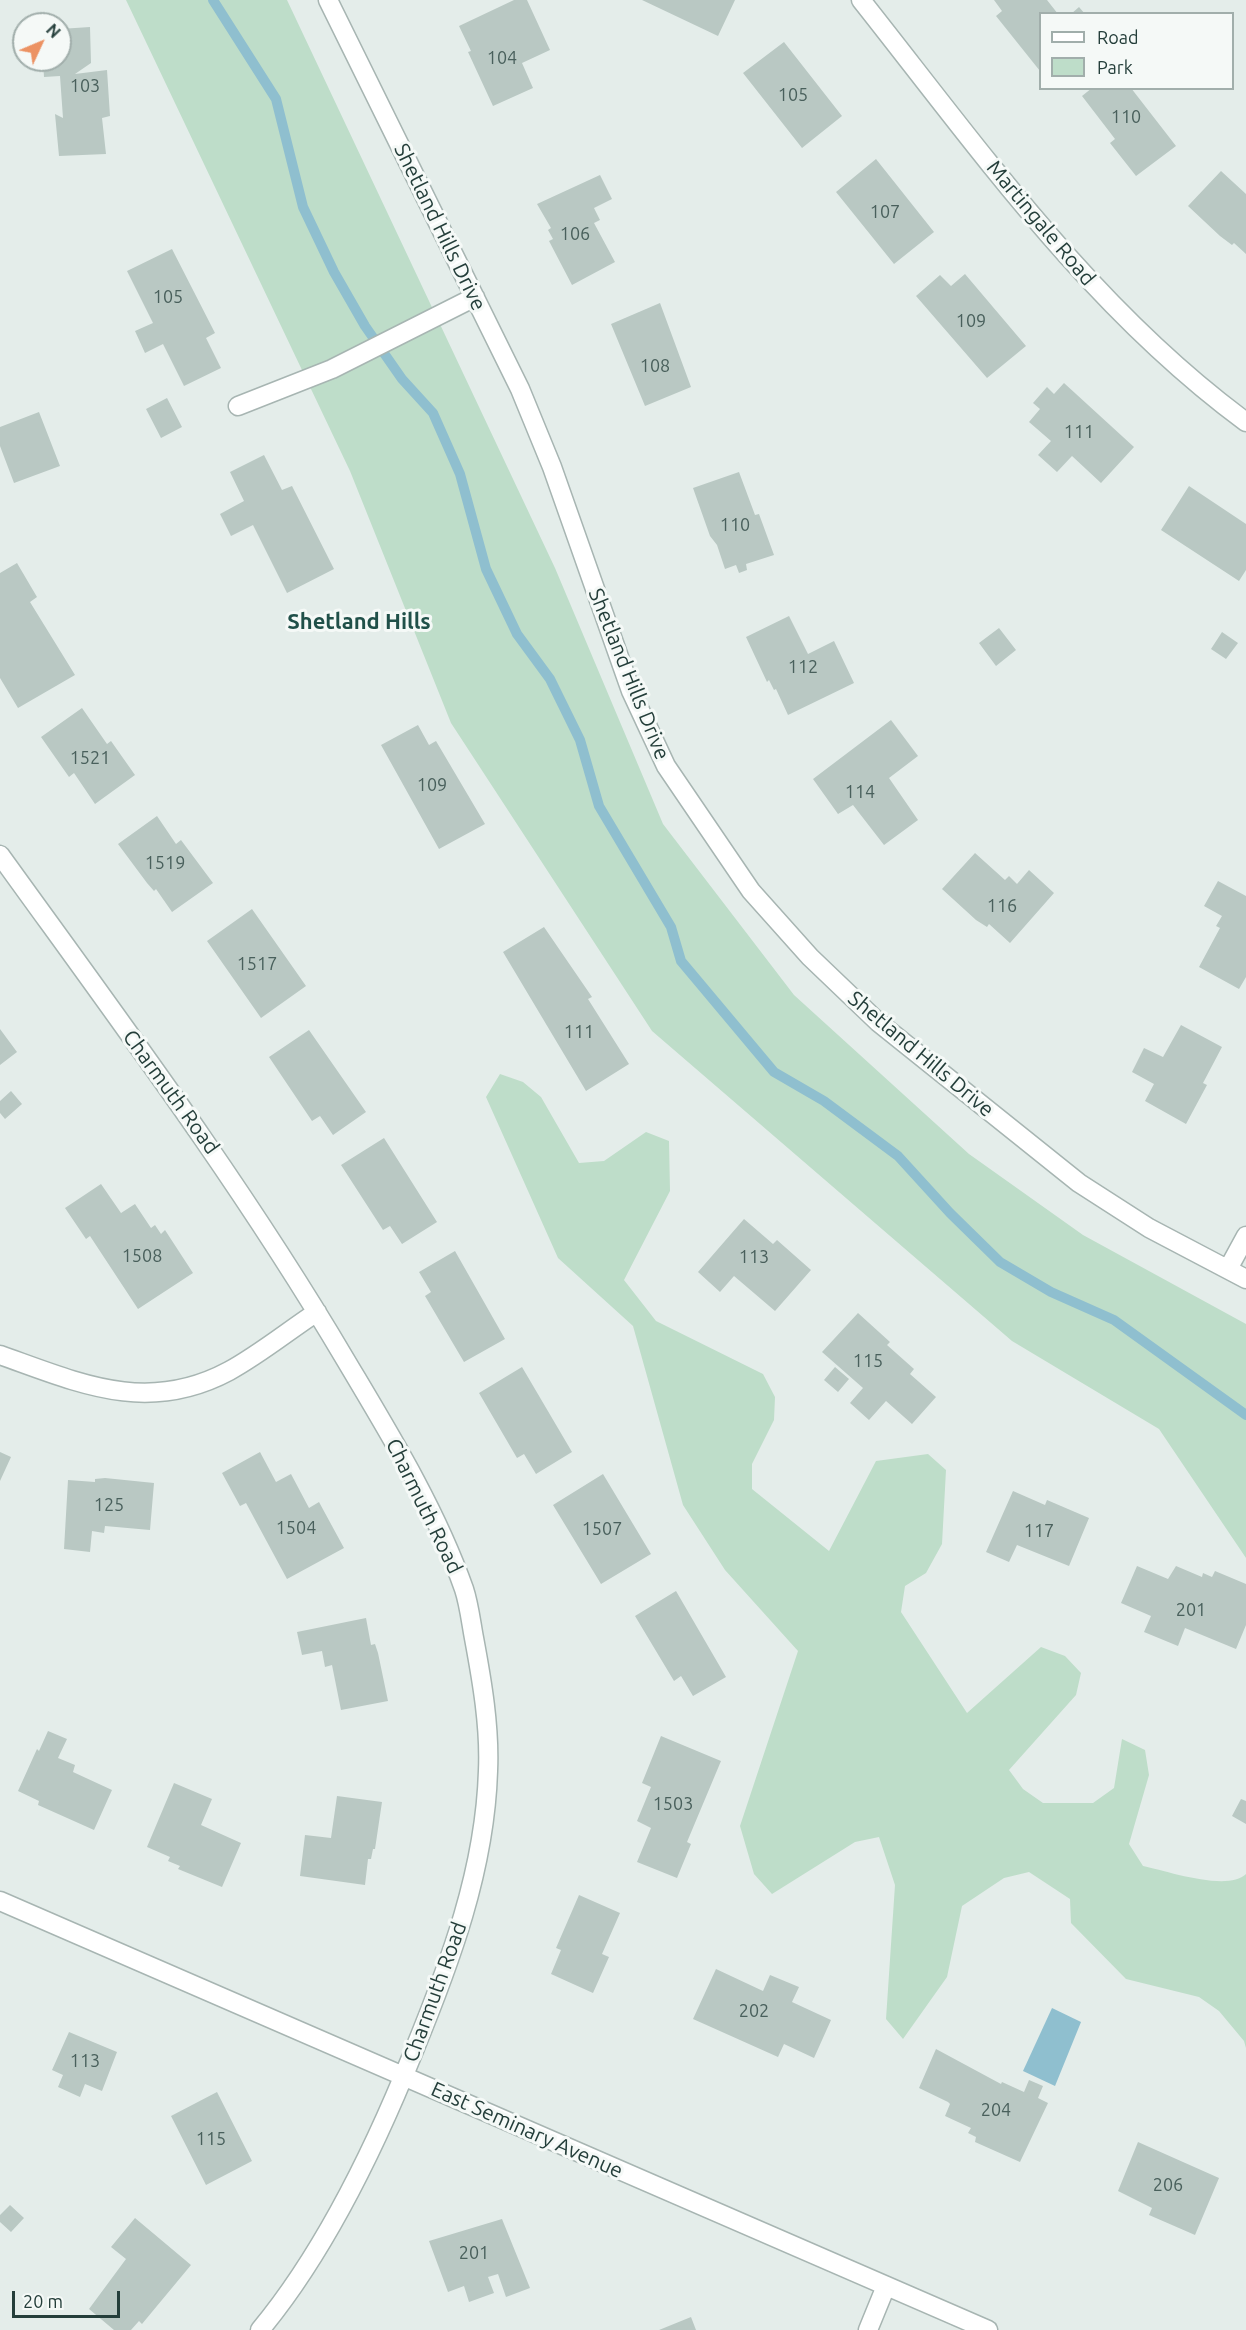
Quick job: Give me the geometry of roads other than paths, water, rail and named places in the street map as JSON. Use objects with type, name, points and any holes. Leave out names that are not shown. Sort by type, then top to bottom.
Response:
[{"type":"street","name":"Shetland Hills Drive","points":[[328,0],[520,389],[548,455],[631,691],[666,766],[751,891],[810,957],[878,1022],[1079,1183],[1149,1228],[1246,1279]]},
{"type":"street","name":"Martingale Road","points":[[861,0],[1026,208],[1092,283],[1146,340],[1246,422]]},
{"type":"street","points":[[238,406],[357,357],[475,297]]},
{"type":"street","name":"Charmuth Road","points":[[0,855],[215,1154],[317,1312],[394,1441],[434,1515],[465,1592],[482,1680],[488,1771],[477,1865],[452,1959],[404,2076],[333,2222],[277,2310],[260,2330]]},
{"type":"street","points":[[1228,1269],[1246,1236]]},
{"type":"street","points":[[0,1354],[87,1386],[144,1395],[187,1388],[229,1371],[317,1312]]},
{"type":"street","name":"East Seminary Avenue","points":[[0,1902],[988,2330]]},
{"type":"street","points":[[868,2330],[886,2286]]},
{"type":"water","points":[[1052,2008],[1081,2022],[1055,2086],[1023,2071]]},
{"type":"waterway","points":[[213,0],[276,99],[303,207],[334,272],[365,326],[402,379],[433,413],[460,474],[486,569],[517,634],[550,679],[580,740],[599,806],[671,927],[681,961],[774,1072],[824,1101],[898,1156],[950,1213],[1000,1262],[1051,1292],[1114,1320],[1246,1415]]},
{"type":"district","name":"Shetland Hills","points":[[359,622]]}]
